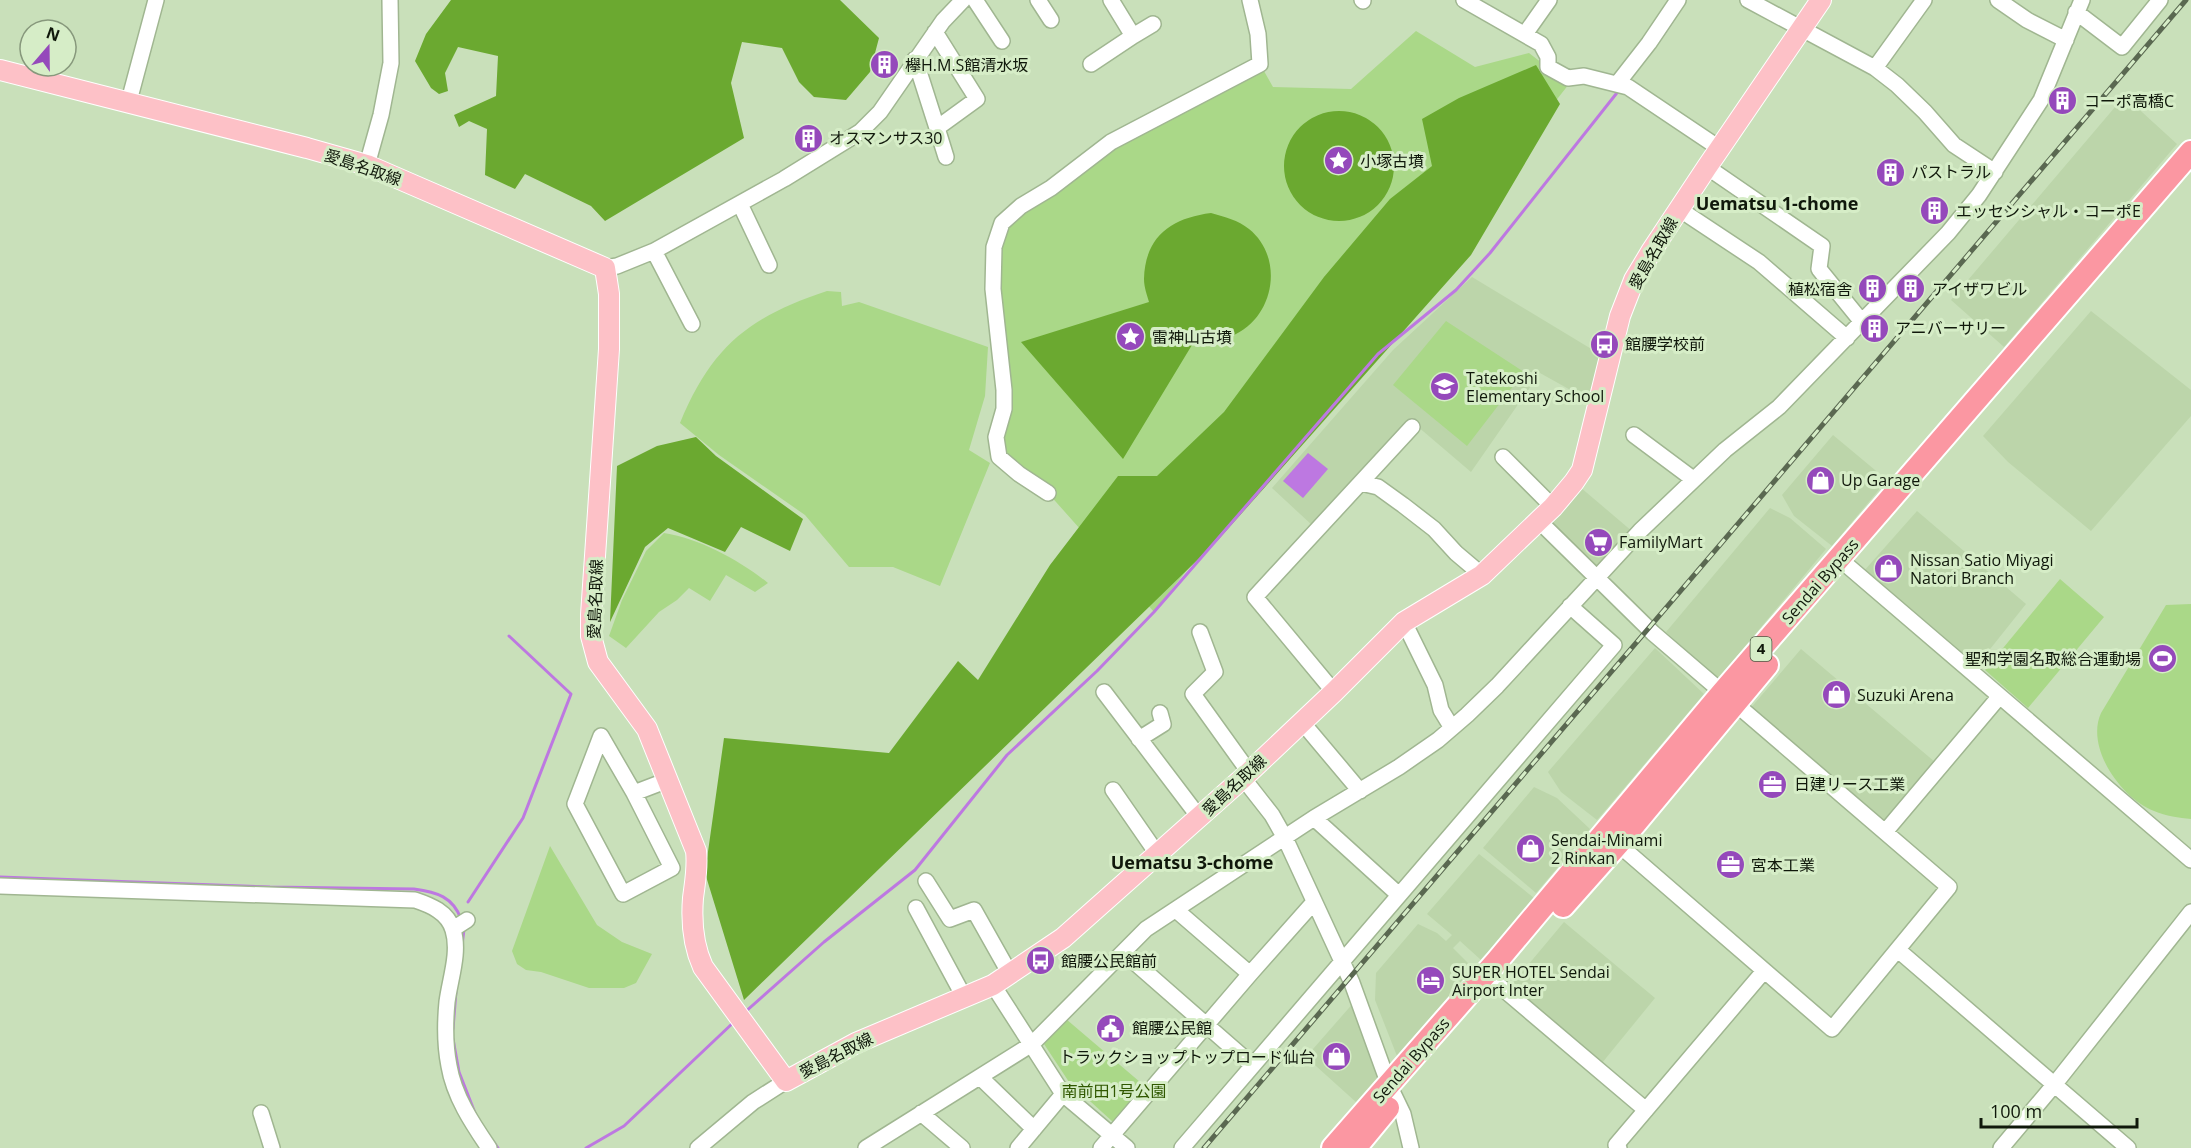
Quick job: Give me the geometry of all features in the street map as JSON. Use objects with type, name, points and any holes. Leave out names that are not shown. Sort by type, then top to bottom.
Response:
[{"type":"highway","name":"Sendai Bypass","points":[[1355,1148],[1392,1092],[1505,952],[1728,698],[2191,152]]},
{"type":"highway","name":"Sendai Bypass","points":[[1333,1148],[1392,1092],[1495,982],[1618,844],[1728,698],[1849,567],[1999,390],[2191,170]]},
{"type":"main road","name":"愛島名取線","points":[[0,70],[129,101],[367,165],[605,268],[609,294],[609,349],[591,636],[598,662],[647,729],[696,851],[693,910],[696,951],[704,967],[786,1081],[856,1043],[993,985],[1050,948],[1080,925],[1246,775],[1404,622],[1482,574],[1546,514],[1574,483],[1582,470],[1620,316],[1634,280],[1719,148],[1821,0]]},
{"type":"street","points":[[129,101],[156,0]]},
{"type":"street","points":[[367,165],[381,115],[391,63],[390,0]]},
{"type":"street","points":[[605,268],[617,266],[654,251],[740,204],[860,132],[879,112],[915,59],[963,0]]},
{"type":"street","points":[[975,0],[1002,40]]},
{"type":"street","points":[[1038,0],[1050,20]]},
{"type":"street","points":[[1111,0],[1133,36]]},
{"type":"street","points":[[1048,493],[1019,474],[999,457],[996,437],[1004,409],[1004,390],[993,289],[994,247],[1002,224],[1021,206],[1051,188],[1111,142],[1260,64],[1258,34],[1250,0]]},
{"type":"street","points":[[1525,34],[1549,0]]},
{"type":"street","points":[[1622,85],[1678,0]]},
{"type":"street","points":[[1748,0],[1875,68],[1918,105],[1954,145],[1995,172]]},
{"type":"street","points":[[1875,68],[1924,0]]},
{"type":"street","points":[[1998,0],[2027,20],[2066,40]]},
{"type":"street","points":[[866,1148],[1032,1044],[1146,929],[1314,818],[1399,767],[1452,728],[1497,686],[1597,577],[1693,478],[1779,407],[1948,233],[1979,195],[2041,100],[2079,6],[2122,47],[2160,0]]},
{"type":"street","points":[[1471,1],[1541,44],[1548,57],[1548,67],[1569,78],[1584,76],[1622,85],[1719,148]]},
{"type":"street","points":[[1091,64],[1153,24]]},
{"type":"street","points":[[935,33],[977,99],[937,128]]},
{"type":"street","points":[[915,59],[946,157]]},
{"type":"street","points":[[1707,166],[1822,246],[1819,269],[1862,322]]},
{"type":"street","points":[[740,204],[769,265]]},
{"type":"street","points":[[1679,209],[1759,262],[1847,338]]},
{"type":"street","points":[[654,251],[692,324]]},
{"type":"street","points":[[1334,692],[1255,597],[1412,427]]},
{"type":"street","points":[[1635,435],[1693,478]]},
{"type":"street","points":[[1503,457],[1597,577],[1653,633],[1950,887],[1832,1029],[1618,844]]},
{"type":"street","points":[[1361,483],[1378,487],[1404,505],[1434,529],[1456,553],[1482,574]]},
{"type":"street","points":[[1849,567],[2191,860]]},
{"type":"street","points":[[1182,1148],[1614,645],[1570,606]]},
{"type":"street","points":[[1404,622],[1436,686],[1441,710],[1452,728]]},
{"type":"street","points":[[1200,632],[1215,672],[1192,694],[1285,838],[1356,991],[1392,1092],[1403,1114],[1411,1148]]},
{"type":"street","points":[[1104,692],[1199,817]]},
{"type":"street","points":[[1885,832],[1999,697]]},
{"type":"street","points":[[1139,738],[1163,724],[1160,713]]},
{"type":"street","points":[[1302,722],[1360,790]]},
{"type":"street","points":[[602,731],[634,793],[672,868],[623,894],[576,804],[602,731]]},
{"type":"street","points":[[634,793],[668,780]]},
{"type":"street","points":[[1113,790],[1158,855]]},
{"type":"street","points":[[1314,818],[1399,895]]},
{"type":"street","points":[[926,881],[950,919],[974,910],[1010,974]]},
{"type":"street","points":[[0,886],[415,900],[434,906],[446,918],[460,924],[447,1003],[446,1039],[449,1067],[458,1097],[489,1148]]},
{"type":"street","points":[[1101,1148],[1314,902]]},
{"type":"street","points":[[916,908],[964,997]]},
{"type":"street","points":[[1176,910],[1250,974]]},
{"type":"street","points":[[2001,1148],[2191,912]]},
{"type":"street","points":[[1898,950],[2128,1148]]},
{"type":"street","points":[[1124,953],[1252,1065]]},
{"type":"street","points":[[1619,1148],[1616,1145],[1764,971]]},
{"type":"street","points":[[1495,982],[1646,1110]]},
{"type":"street","points":[[993,985],[1063,1094],[1127,1148]]},
{"type":"street","points":[[980,1077],[1034,1129]]},
{"type":"street","points":[[698,1148],[753,1102],[786,1081]]},
{"type":"street","points":[[1018,1148],[1063,1094]]},
{"type":"street","points":[[261,1113],[272,1148]]},
{"type":"street","points":[[921,1113],[962,1148]]},
{"type":"shaded area","points":[[2121,100],[2131,102],[2177,144],[2004,347],[1951,300]]},
{"type":"shaded area","name":"Tatekoshi Elementary School","points":[[1472,277],[1603,356],[1592,402],[1540,373],[1471,472],[1410,420],[1313,526],[1272,488],[1393,350]]},
{"type":"shaded area","points":[[2091,311],[2191,390],[2191,416],[2091,531],[2008,462],[1983,436]]},
{"type":"shaded area","points":[[1833,435],[1887,480],[1832,546],[1794,516],[1782,495]]},
{"type":"shaded area","points":[[1308,453],[1328,469],[1303,498],[1283,481]]},
{"type":"shaded area","points":[[1580,487],[1633,532],[1596,569],[1548,522]]},
{"type":"shaded area","points":[[1770,508],[1790,518],[1826,549],[1718,679],[1666,632]]},
{"type":"shaded area","points":[[1917,511],[2026,604],[1975,668],[1863,572]]},
{"type":"shaded area","points":[[1655,648],[1704,694],[1597,820],[1561,792],[1548,772]]},
{"type":"shaded area","points":[[1801,649],[1935,762],[1883,823],[1749,710]]},
{"type":"shaded area","points":[[1534,787],[1557,798],[1590,829],[1536,893],[1483,848]]},
{"type":"shaded area","points":[[1479,854],[1534,898],[1481,960],[1460,941],[1453,948],[1473,968],[1397,1056],[1375,1000],[1376,973],[1418,924],[1437,933],[1446,941],[1452,935],[1427,914]]},
{"type":"shaded area","points":[[1564,922],[1655,998],[1602,1063],[1539,1011],[1513,983]]},
{"type":"shaded area","points":[[1355,1001],[1381,1074],[1357,1103],[1306,1057]]},
{"type":"green space","points":[[451,0],[840,0],[879,38],[870,72],[846,100],[814,97],[799,82],[782,48],[742,42],[731,83],[744,138],[605,221],[591,206],[525,174],[515,189],[485,175],[487,129],[469,121],[459,127],[454,115],[496,96],[498,56],[458,47],[445,73],[448,91],[439,94],[431,88],[415,61],[426,34]]},
{"type":"green space","points":[[1416,31],[1475,67],[1529,53],[1569,84],[1154,612],[1048,493],[999,457],[994,247],[1021,206],[1111,142],[1260,64],[1273,87],[1351,89]]},
{"type":"green space","points":[[1536,65],[1560,104],[1471,255],[1218,540],[744,1000],[705,873],[724,738],[889,753],[958,661],[978,680],[1050,565],[1118,476],[1157,476],[1224,412],[1324,277],[1390,199],[1432,166],[1422,119],[1459,98]]},
{"type":"green space","name":"小塚古墳","points":[[1339,111],[1360,115],[1378,127],[1390,145],[1394,166],[1390,187],[1378,205],[1360,217],[1339,221],[1318,217],[1300,205],[1288,187],[1284,166],[1288,145],[1300,127],[1318,115]]},
{"type":"green space","name":"雷神山古墳","points":[[1211,213],[1240,223],[1260,241],[1271,270],[1266,300],[1259,314],[1236,334],[1221,339],[1195,340],[1123,459],[1021,342],[1149,302],[1144,279],[1149,251],[1155,241],[1163,232],[1184,219]]},
{"type":"green space","points":[[827,291],[841,292],[842,306],[859,302],[988,347],[985,396],[969,450],[990,463],[940,586],[893,567],[849,567],[805,515],[719,455],[680,423],[692,396],[706,374],[720,354],[736,338],[776,312]]},
{"type":"green space","points":[[1446,321],[1524,372],[1467,446],[1393,385]]},
{"type":"green space","points":[[696,437],[716,456],[803,519],[790,551],[741,527],[725,552],[668,528],[645,547],[610,622],[617,466],[657,446]]},
{"type":"green space","points":[[664,533],[706,545],[745,566],[768,583],[755,592],[726,575],[710,601],[689,588],[677,600],[659,612],[626,648],[609,636],[622,600],[646,551]]},
{"type":"green space","points":[[2060,579],[2104,617],[2028,708],[1985,670]]},
{"type":"green space","name":"聖和学園名取総合運動場","points":[[2191,604],[2191,819],[2154,811],[2130,796],[2119,784],[2102,756],[2097,727],[2101,713],[2166,605]]},
{"type":"green space","points":[[550,846],[597,925],[622,942],[652,954],[636,983],[624,988],[589,988],[541,972],[526,970],[517,964],[512,951]]},
{"type":"green space","name":"南前田1号公園","points":[[1066,1019],[1147,1088],[1120,1121],[1113,1122],[1069,1082],[1044,1044],[1044,1038]]},
{"type":"waterway","points":[[1663,35],[1673,20]]},
{"type":"waterway","points":[[744,1013],[824,942],[915,870],[1007,755],[1097,671],[1154,612],[1378,354],[1456,290],[1490,253],[1620,89]]},
{"type":"waterway","points":[[468,902],[523,818],[571,694],[509,636]]},
{"type":"waterway","points":[[0,877],[270,887],[414,889],[443,897],[454,905],[461,919]]},
{"type":"waterway","points":[[462,946],[464,929]]},
{"type":"waterway","points":[[453,1029],[456,991]]},
{"type":"waterway","points":[[586,1148],[624,1126],[735,1021]]},
{"type":"waterway","points":[[453,1039],[459,1072],[475,1113]]},
{"type":"waterway","points":[[493,1141],[498,1148]]},
{"type":"railway","points":[[1204,1148],[2186,0]]},
{"type":"place","name":"欅H.M.S館清水坂","points":[[884,65]]},
{"type":"place","name":"コーポ高橋C","points":[[2063,101]]},
{"type":"place","name":"オスマンサス30","points":[[808,138]]},
{"type":"place","name":"小塚古墳","points":[[1339,161]]},
{"type":"place","name":"パストラル","points":[[1890,172]]},
{"type":"place","name":"エッセンシャル・コーポE","points":[[1935,211]]},
{"type":"place","name":"植松宿舎","points":[[1873,289]]},
{"type":"place","name":"アイザワビル","points":[[1911,289]]},
{"type":"place","name":"アニバーサリー","points":[[1874,328]]},
{"type":"place","name":"雷神山古墳","points":[[1131,337]]},
{"type":"place","name":"館腰学校前","points":[[1604,344]]},
{"type":"place","name":"Tatekoshi Elementary School","points":[[1445,387]]},
{"type":"place","name":"Up Garage","points":[[1820,480]]},
{"type":"place","name":"FamilyMart","points":[[1598,542]]},
{"type":"place","name":"Nissan Satio Miyagi Natori Branch","points":[[1889,569]]},
{"type":"place","name":"聖和学園名取総合運動場","points":[[2162,659]]},
{"type":"place","name":"Suzuki Arena","points":[[1836,695]]},
{"type":"place","name":"日建リース工業","points":[[1773,784]]},
{"type":"place","name":"Sendai-Minami 2 Rinkan","points":[[1530,849]]},
{"type":"place","name":"宮本工業","points":[[1730,865]]},
{"type":"place","name":"館腰公民館前","points":[[1040,961]]},
{"type":"place","name":"SUPER HOTEL Sendai Airport Inter","points":[[1431,981]]},
{"type":"place","name":"館腰公民館","points":[[1111,1028]]},
{"type":"place","name":"トラックショップトップロード仙台","points":[[1336,1057]]},
{"type":"district","name":"Uematsu 1-chome","points":[[1777,204]]},
{"type":"district","name":"Uematsu 3-chome","points":[[1192,863]]}]
